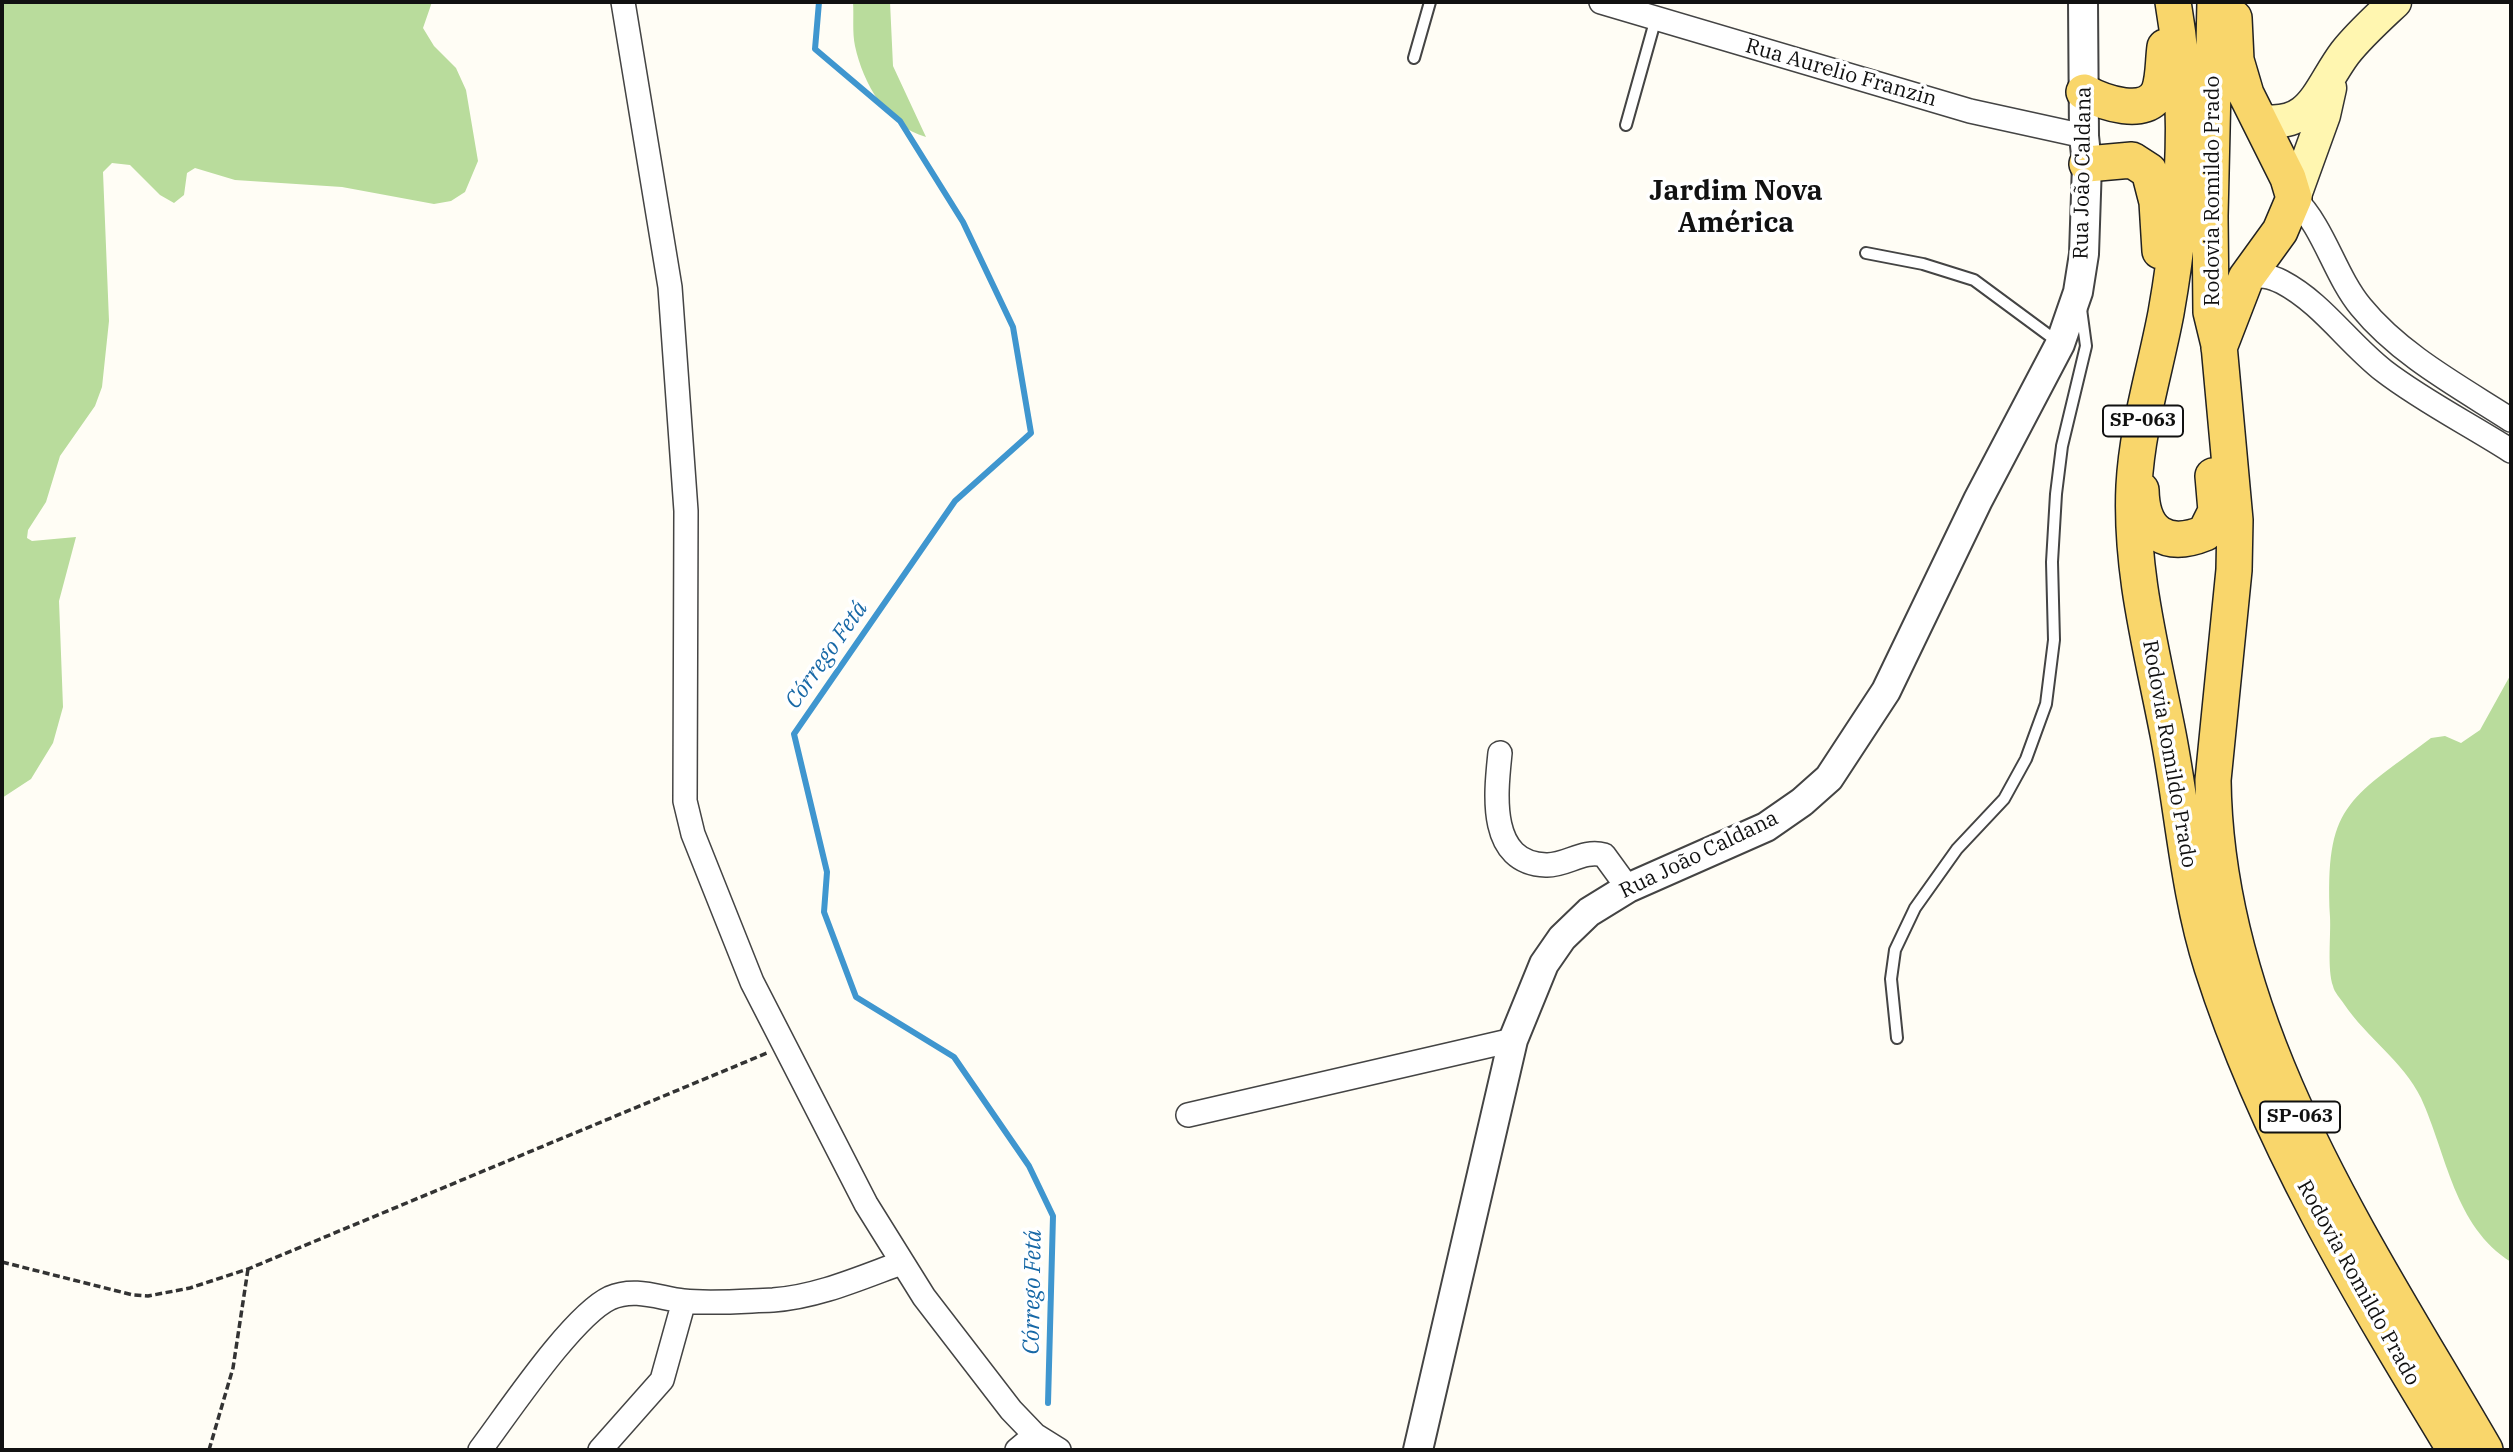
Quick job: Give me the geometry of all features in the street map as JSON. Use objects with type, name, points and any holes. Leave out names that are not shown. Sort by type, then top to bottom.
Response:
[{"type":"main road","points":[[2084,92],[2116,104],[2138,106],[2154,99],[2162,82],[2172,2]]},
{"type":"main road","name":"Rodovia Romildo Prado","points":[[2172,2],[2183,74],[2182,203],[2165,318],[2136,452],[2133,508],[2137,585],[2168,735],[2196,905],[2211,964],[2259,1096],[2307,1194],[2358,1288],[2455,1450]]},
{"type":"main road","name":"Rodovia Romildo Prado","points":[[2215,2],[2211,312],[2219,345],[2235,520],[2234,570],[2213,780],[2214,814],[2225,904],[2262,1026],[2315,1150],[2344,1208],[2484,1450]]},
{"type":"main road","points":[[2235,2],[2236,60],[2246,94],[2288,178],[2294,198]]},
{"type":"main road","points":[[2258,121],[2285,123],[2293,120],[2313,103],[2353,44],[2395,2]]},
{"type":"main road","points":[[2085,150],[2112,159],[2132,160],[2143,166],[2153,180],[2161,236],[2160,265],[2140,407],[2142,505],[2153,530],[2169,538],[2187,540],[2205,533],[2216,511],[2208,423],[2219,345],[2246,278],[2280,231],[2294,198],[2324,115],[2333,73]]},
{"type":"street","points":[[623,2],[670,287],[686,511],[685,801],[693,834],[752,982],[783,1046],[901,1263],[1011,1410],[1035,1435],[1059,1450]]},
{"type":"street","name":"Rua Aurelio Franzin","points":[[1601,2],[1970,111],[2085,150]]},
{"type":"street","name":"Rua João Caldana","points":[[1418,1450],[1513,1040],[1544,964],[1562,938],[1589,912],[1628,888],[1766,827],[1802,802],[1829,778],[1886,691],[1990,475],[2060,344],[2078,292],[2084,254],[2083,2]]},
{"type":"street","points":[[2294,198],[2312,220],[2348,289],[2369,315],[2401,345],[2511,420]]},
{"type":"street","points":[[2246,278],[2261,275],[2284,283],[2311,301],[2346,338],[2384,371],[2511,451]]},
{"type":"street","points":[[1500,753],[1497,823],[1510,847],[1527,861],[1546,865],[1587,854],[1604,855],[1628,888]]},
{"type":"street","points":[[1188,1115],[1513,1040]]},
{"type":"street","points":[[480,1450],[564,1340],[601,1304],[626,1293],[684,1301],[776,1300],[834,1287],[901,1263]]},
{"type":"street","points":[[600,1450],[662,1380],[684,1301]]},
{"type":"street","points":[[1017,1450],[1035,1435]]},
{"type":"lane","points":[[1414,58],[1430,2]]},
{"type":"lane","points":[[1626,125],[1656,18]]},
{"type":"lane","points":[[1866,253],[1923,264],[1974,280],[2060,344]]},
{"type":"lane","points":[[1897,1038],[1891,979],[1895,950],[1915,908],[1929,888],[1958,849],[2004,800],[2026,759],[2046,704],[2054,640],[2052,562],[2056,494],[2062,446],[2086,346],[2078,292]]},
{"type":"path","points":[[2,1262],[133,1295],[148,1296],[190,1288],[248,1269],[783,1046]]},
{"type":"path","points":[[209,1450],[233,1368],[248,1269]]},
{"type":"green space","points":[[2,2],[432,2],[423,28],[434,46],[456,68],[466,90],[478,161],[465,192],[451,201],[434,204],[342,187],[235,180],[195,168],[187,173],[184,195],[174,203],[160,195],[130,165],[112,163],[103,172],[109,321],[102,387],[95,406],[60,456],[46,502],[28,530],[27,538],[32,541],[76,537],[59,601],[63,707],[53,743],[31,779],[2,798]]},
{"type":"green space","points":[[853,2],[890,2],[893,66],[926,137],[900,123],[879,101],[871,88],[855,46]]},
{"type":"green space","points":[[2511,674],[2511,1262],[2492,1247],[2464,1209],[2421,1098],[2405,1072],[2363,1028],[2335,991],[2330,962],[2329,880],[2338,828],[2347,809],[2361,793],[2431,738],[2445,736],[2461,743],[2480,730]]},
{"type":"waterway","name":"Córrego Fetá","points":[[819,2],[815,49],[900,121],[963,222],[1013,327],[1031,433],[955,501],[794,734],[827,872],[824,912],[856,997],[954,1057],[1029,1166],[1053,1216],[1048,1403]]},
{"type":"district","name":"Jardim Nova América","points":[[1736,208]]}]
